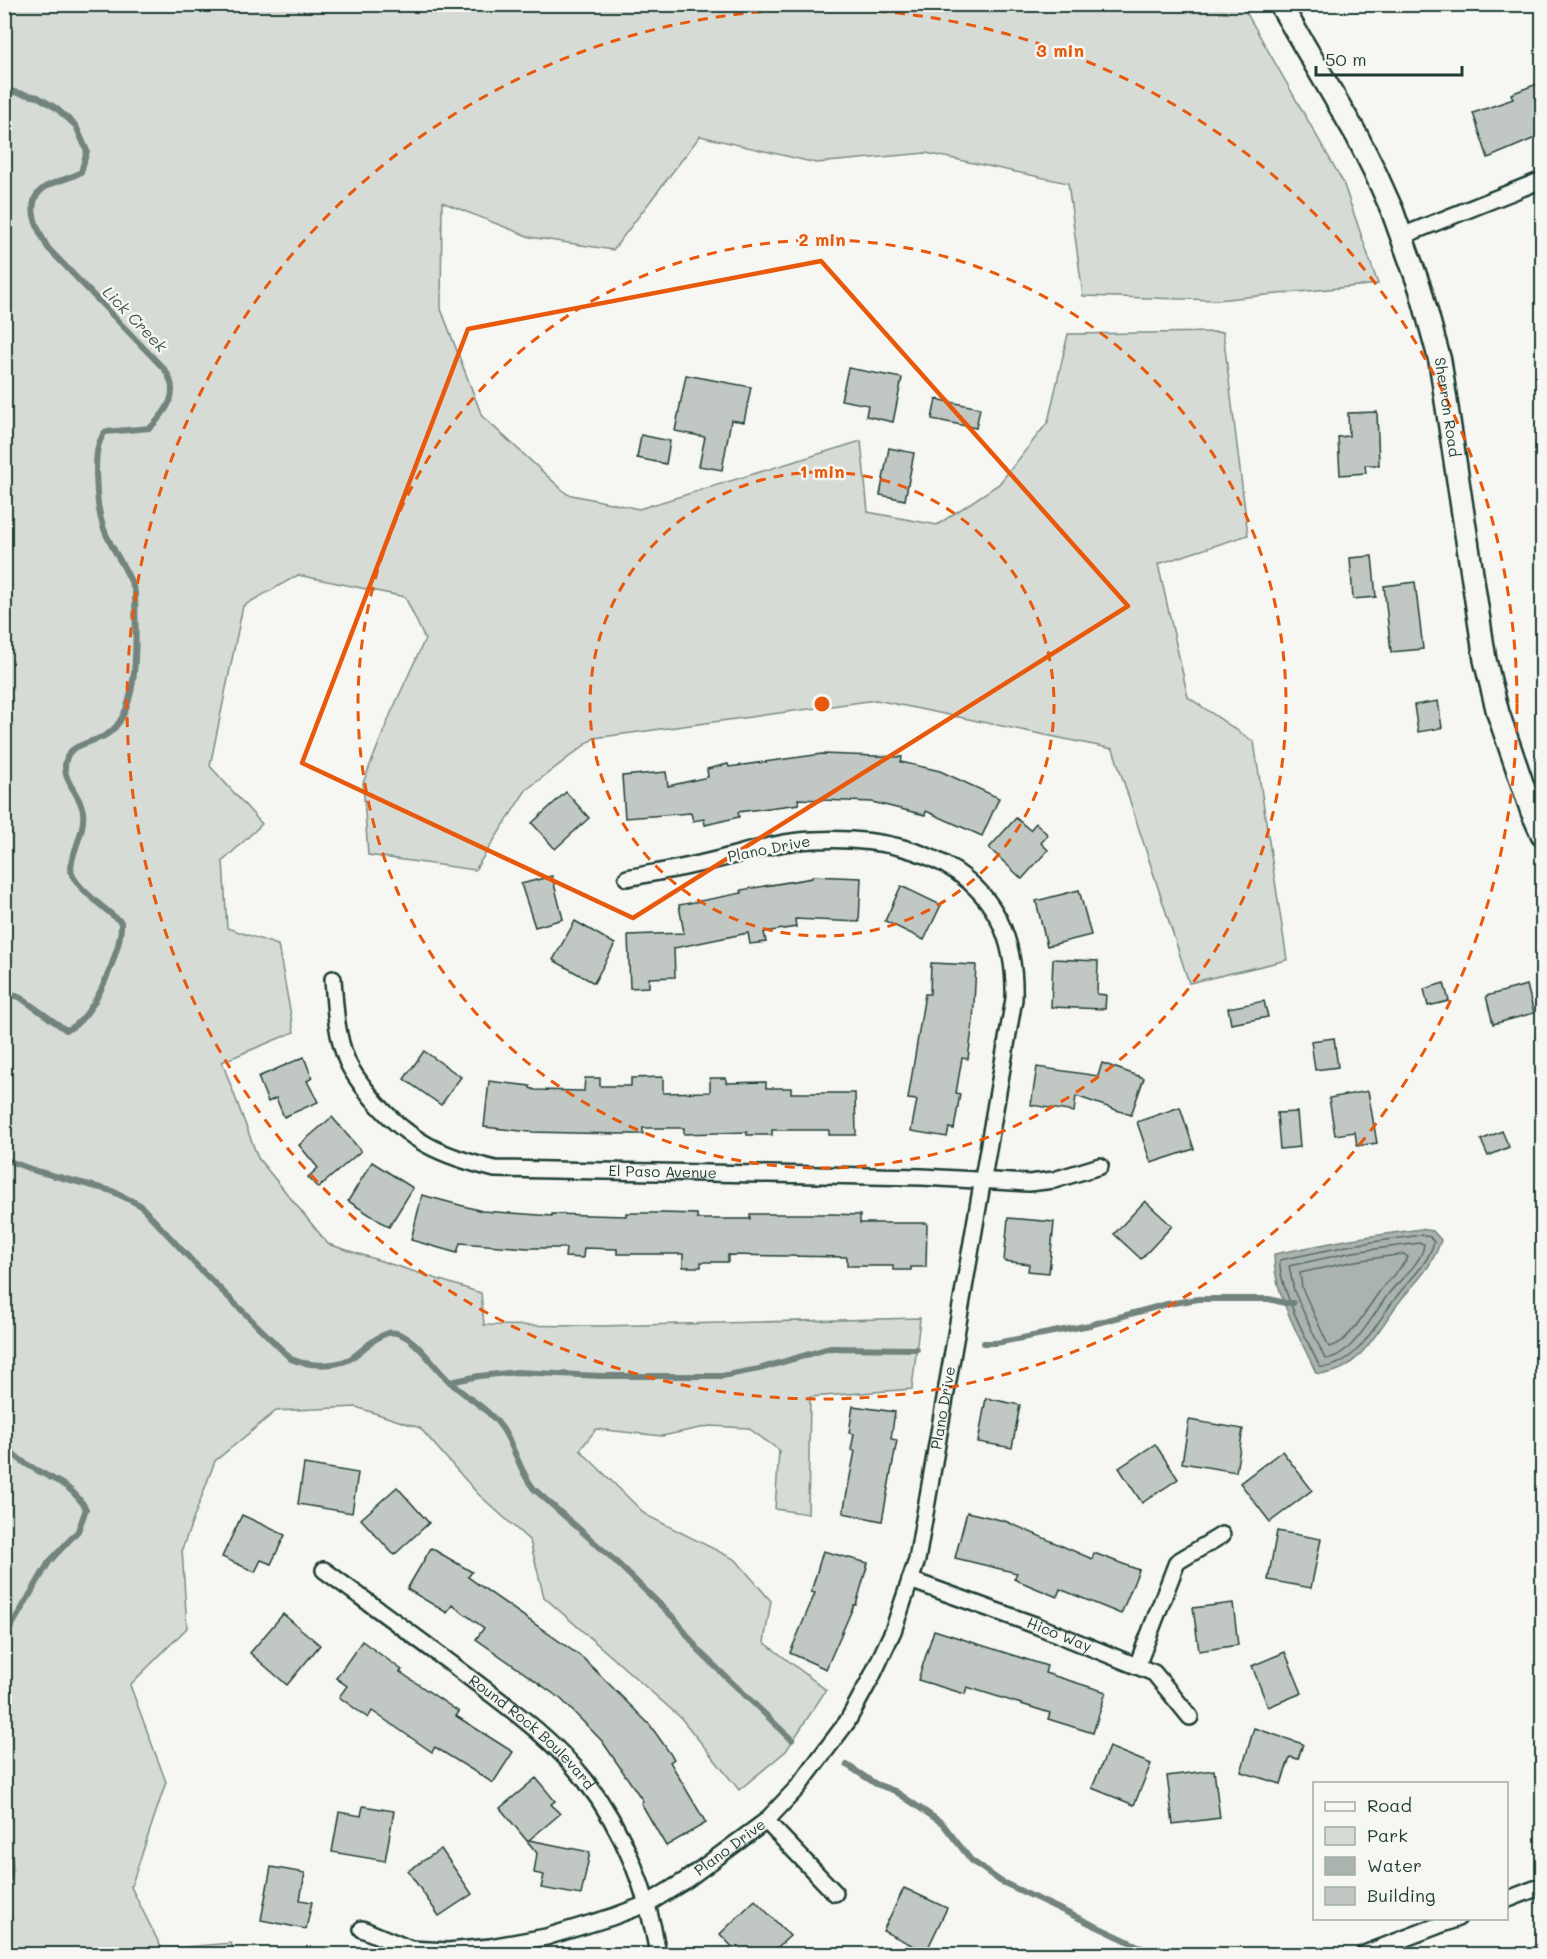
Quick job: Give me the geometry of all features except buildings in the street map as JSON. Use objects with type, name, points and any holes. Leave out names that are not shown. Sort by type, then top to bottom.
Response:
[{"type":"main road","name":"Sherron Road","points":[[1280,4],[1357,136],[1374,170],[1402,236],[1420,288],[1440,361],[1479,625],[1488,671],[1507,742],[1542,834]]},
{"type":"street","points":[[1402,236],[1542,180]]},
{"type":"street","name":"Plano Drive","points":[[362,1929],[410,1949],[458,1950],[490,1947],[546,1937],[612,1917],[647,1904],[686,1880],[766,1821],[798,1787],[847,1722],[893,1631],[916,1560],[1014,999],[1015,978],[1011,949],[1000,919],[971,883],[956,870],[935,859],[913,851],[846,840],[812,840],[774,845],[703,863],[627,878]]},
{"type":"street","name":"El Paso Avenue","points":[[333,979],[336,1022],[347,1062],[364,1089],[387,1116],[410,1136],[463,1161],[495,1169],[768,1173],[1029,1183],[1054,1180],[1100,1166]]},
{"type":"street","points":[[1137,1666],[1177,1562],[1222,1535]]},
{"type":"street","name":"Round Rock Boulevard","points":[[324,1570],[513,1710],[555,1746],[585,1781],[609,1817],[631,1859],[647,1904],[658,1954]]},
{"type":"street","name":"Hico Way","points":[[910,1580],[1035,1625],[1154,1673],[1190,1718]]},
{"type":"street","points":[[766,1821],[835,1893]]},
{"type":"street","points":[[1508,1899],[1542,1886]]},
{"type":"street","points":[[1364,1954],[1453,1920]]},
{"type":"highlighted area","points":[[821,261],[1128,606],[633,918],[302,763],[468,329]]},
{"type":"green space","points":[[5,4],[1242,5],[1343,182],[1378,284],[1217,300],[1083,296],[1068,183],[926,153],[816,163],[700,136],[613,250],[530,237],[442,202],[441,309],[482,416],[567,494],[639,509],[861,441],[868,512],[937,525],[999,484],[1048,422],[1068,334],[1223,332],[1248,535],[1158,564],[1188,697],[1254,742],[1287,960],[1189,983],[1113,749],[876,700],[594,738],[526,790],[475,870],[368,855],[363,783],[391,713],[425,639],[405,597],[298,575],[243,606],[210,766],[262,824],[223,861],[227,928],[278,945],[294,1032],[222,1062],[258,1158],[328,1244],[481,1293],[484,1325],[600,1326],[920,1318],[912,1389],[810,1397],[808,1514],[775,1509],[779,1450],[748,1428],[710,1426],[662,1436],[596,1429],[580,1450],[646,1515],[736,1560],[771,1601],[764,1642],[826,1690],[786,1751],[739,1790],[681,1718],[544,1597],[530,1541],[478,1494],[420,1428],[356,1407],[276,1411],[215,1461],[182,1549],[187,1628],[130,1685],[166,1782],[131,1887],[162,1949],[231,1943],[235,1954],[5,1954],[4,623],[8,621],[4,612]]},
{"type":"water","points":[[1421,1229],[1433,1231],[1441,1240],[1423,1273],[1375,1337],[1354,1360],[1330,1373],[1316,1373],[1283,1299],[1275,1269],[1274,1254],[1351,1239]]},
{"type":"waterway","name":"Lick Creek","points":[[4,90],[38,97],[56,108],[76,126],[87,151],[81,172],[51,184],[39,192],[33,207],[36,225],[48,248],[165,370],[172,386],[170,401],[162,415],[150,428],[105,432],[98,446],[96,473],[102,522],[107,537],[135,592],[134,670],[126,709],[118,724],[106,735],[74,749],[67,757],[65,765],[65,772],[83,812],[82,828],[72,861],[72,874],[87,893],[121,922],[117,949],[104,984],[95,1000],[76,1025],[66,1030],[21,998],[4,991]]},
{"type":"waterway","points":[[4,1159],[36,1171],[112,1191],[140,1205],[195,1264],[291,1359],[312,1364],[344,1362],[377,1338],[388,1333],[396,1333],[409,1339],[450,1382],[497,1421],[524,1475],[534,1489],[612,1558],[676,1620],[700,1652],[792,1740]]},
{"type":"waterway","points":[[984,1343],[996,1343],[1090,1325],[1167,1304],[1199,1299],[1269,1299],[1293,1303]]},
{"type":"waterway","points":[[450,1382],[517,1372],[601,1376],[722,1376],[759,1369],[830,1348],[917,1349]]},
{"type":"waterway","name":"Lick Creek","points":[[4,1445],[22,1461],[65,1486],[86,1509],[78,1531],[49,1562],[4,1639]]},
{"type":"waterway","points":[[847,1765],[876,1784],[895,1791],[942,1823],[971,1860],[1000,1881],[1155,1954]]},
{"type":"waterway","name":"Lick Creek","points":[[4,1848],[9,1857],[10,1868],[9,1878],[4,1887]]},
{"type":"waterway","name":"Lick Creek","points":[[4,1944],[9,1954]]}]
